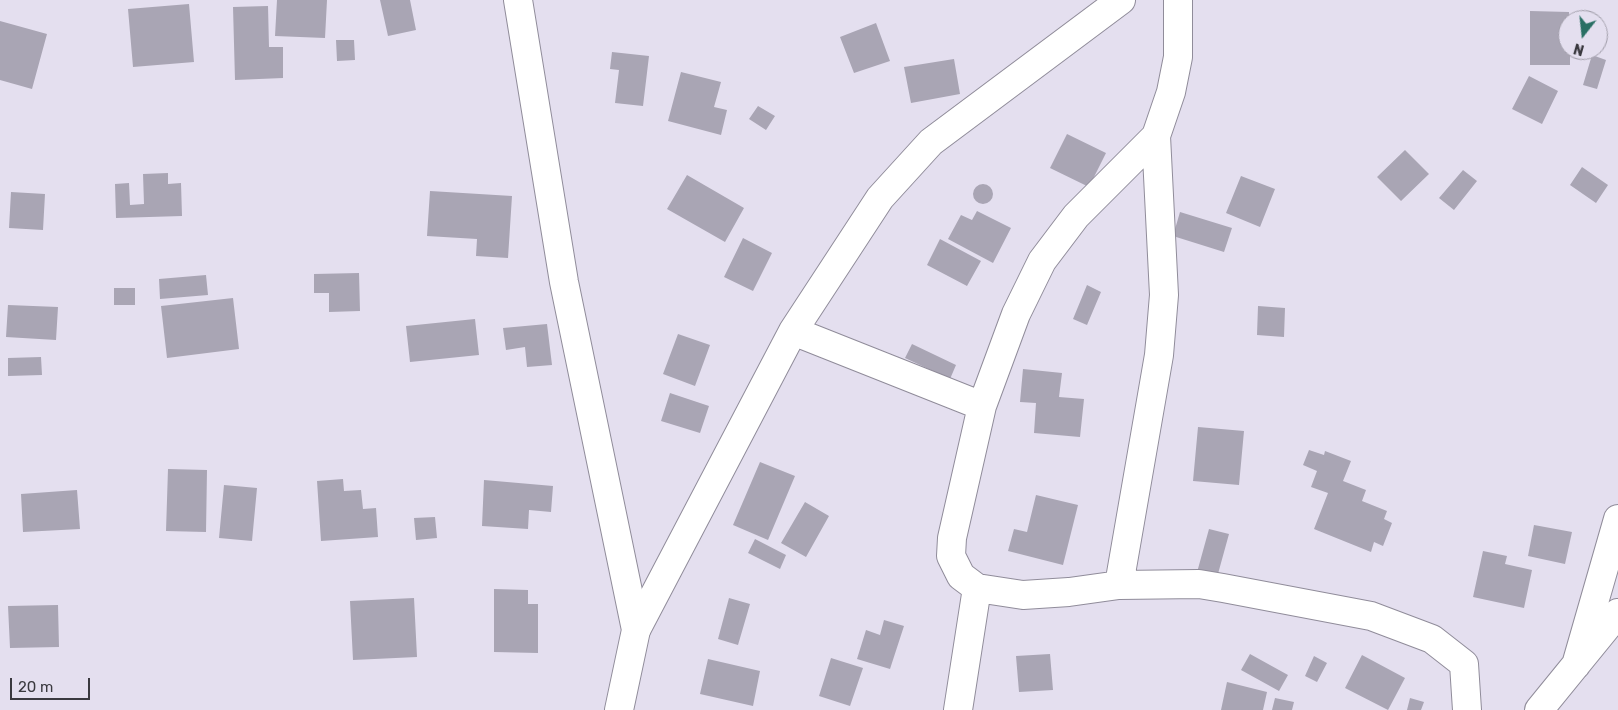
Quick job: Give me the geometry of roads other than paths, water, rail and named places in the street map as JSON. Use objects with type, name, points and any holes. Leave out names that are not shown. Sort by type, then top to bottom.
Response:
[{"type":"street","points":[[518,0],[564,282],[636,630]]},
{"type":"street","points":[[619,710],[636,630],[793,331],[880,198],[930,142],[1121,0]]},
{"type":"street","points":[[1119,585],[1159,355],[1164,295],[1156,136],[1171,92],[1178,57],[1178,0]]},
{"type":"street","points":[[1156,136],[1076,216],[1042,261],[1016,314],[982,406],[952,538],[951,556],[961,576],[977,588],[1023,595],[1069,592],[1119,585],[1199,584],[1371,616],[1432,639],[1464,664],[1467,710]]},
{"type":"street","points":[[793,331],[982,406]]},
{"type":"street","points":[[1576,665],[1618,519]]},
{"type":"street","points":[[958,710],[977,588]]},
{"type":"street","points":[[1539,710],[1618,613]]}]
